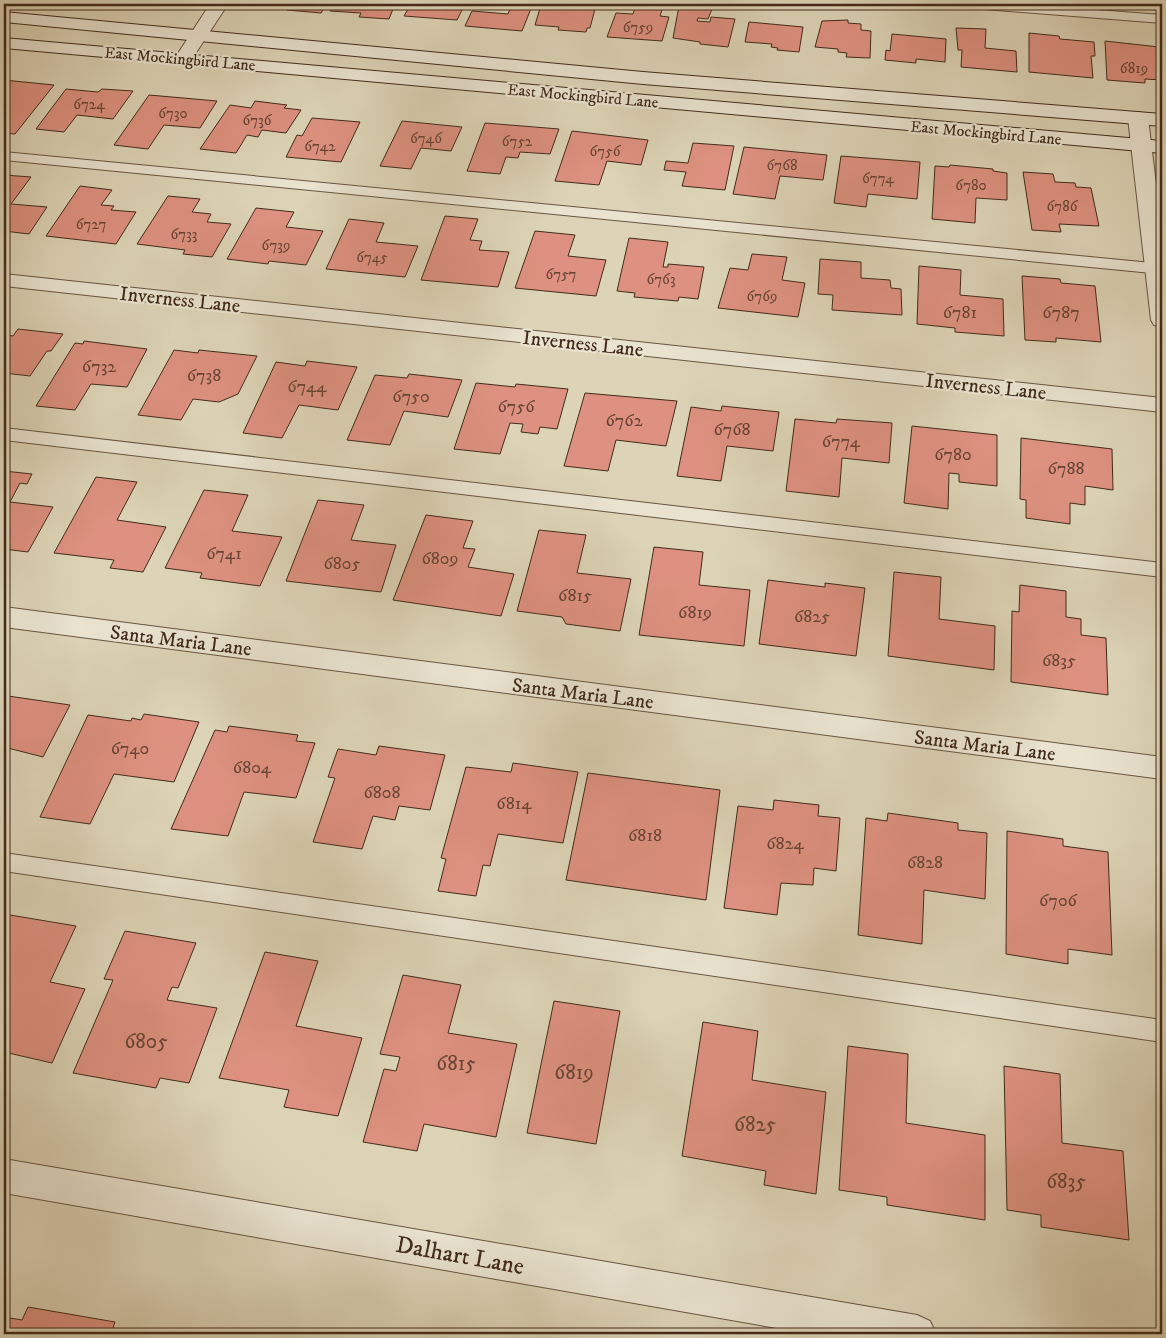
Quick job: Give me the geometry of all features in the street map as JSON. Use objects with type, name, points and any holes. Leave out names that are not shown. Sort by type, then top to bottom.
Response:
[{"type":"street","points":[[184,58],[219,4]]},
{"type":"street","name":"East Mockingbird Lane","points":[[4,17],[196,37],[643,78],[1162,120]]},
{"type":"street","name":"East Mockingbird Lane","points":[[4,43],[1162,147]]},
{"type":"street","points":[[636,100],[643,78]]},
{"type":"street","points":[[1138,118],[1159,268],[1162,320]]},
{"type":"street","name":"Inverness Lane","points":[[4,280],[1162,405]]},
{"type":"street","name":"Santa Maria Lane","points":[[4,617],[1162,768]]},
{"type":"street","name":"Dalhart Lane","points":[[4,1176],[916,1334]]},
{"type":"lane","points":[[972,4],[1162,20]]},
{"type":"lane","points":[[4,156],[1159,268]]},
{"type":"lane","points":[[4,434],[1162,570]]},
{"type":"lane","points":[[4,862],[1162,1031]]},
{"type":"building","points":[[270,4],[327,4],[321,13],[287,10],[290,6]]},
{"type":"building","points":[[333,4],[395,4],[389,19],[359,17],[361,13],[330,11]]},
{"type":"building","points":[[411,4],[465,4],[457,20],[404,16]]},
{"type":"building","points":[[512,4],[532,6],[522,31],[465,26],[472,11],[508,14]]},
{"type":"building","points":[[541,5],[595,9],[590,28],[587,28],[586,32],[558,30],[559,27],[535,25]]},
{"type":"building","points":[[636,5],[663,7],[660,16],[669,17],[662,41],[607,37],[616,13],[633,14]]},
{"type":"building","points":[[679,6],[712,9],[708,19],[698,18],[697,21],[710,22],[711,17],[735,19],[728,47],[700,44],[700,42],[673,38]]},
{"type":"building","points":[[848,20],[848,23],[861,24],[861,30],[871,31],[870,58],[846,57],[847,53],[838,52],[838,49],[815,47],[822,21]]},
{"type":"building","points":[[749,22],[803,27],[799,52],[777,50],[778,48],[771,47],[772,44],[745,42]]},
{"type":"building","points":[[956,28],[986,29],[985,48],[1016,51],[1017,72],[961,67],[962,50],[958,50]]},
{"type":"building","points":[[1029,33],[1059,36],[1060,39],[1094,42],[1095,56],[1091,56],[1093,78],[1029,72]]},
{"type":"building","points":[[892,34],[946,39],[945,62],[916,59],[916,63],[885,60],[886,50],[890,51]]},
{"type":"building","points":[[1105,41],[1159,47],[1162,57],[1162,80],[1145,79],[1145,83],[1107,80]]},
{"type":"building","points":[[4,80],[54,85],[15,134],[4,133]]},
{"type":"building","points":[[66,89],[98,92],[102,89],[133,91],[113,119],[77,115],[64,132],[36,129]]},
{"type":"building","points":[[149,95],[217,101],[200,128],[164,125],[148,149],[114,145]]},
{"type":"building","points":[[255,101],[287,105],[284,108],[301,110],[286,133],[262,130],[258,137],[247,135],[236,153],[200,149],[230,105],[251,108]]},
{"type":"building","points":[[312,118],[360,122],[341,162],[286,157],[297,135],[302,136]]},
{"type":"building","points":[[402,121],[462,127],[451,151],[421,148],[411,169],[380,166]]},
{"type":"building","points":[[485,123],[559,129],[550,154],[520,152],[518,158],[506,157],[500,174],[467,171]]},
{"type":"building","points":[[572,131],[648,140],[641,165],[607,161],[599,185],[555,181]]},
{"type":"building","points":[[693,143],[734,146],[725,190],[682,186],[686,172],[664,170],[666,161],[688,163]]},
{"type":"building","points":[[744,147],[827,155],[823,180],[780,176],[775,199],[733,194]]},
{"type":"building","points":[[841,156],[920,162],[917,199],[868,194],[866,207],[834,203]]},
{"type":"building","points":[[950,165],[993,169],[993,171],[1007,173],[1007,200],[976,198],[975,223],[932,219],[935,166],[949,167]]},
{"type":"building","points":[[1023,172],[1053,174],[1055,182],[1075,183],[1076,187],[1091,188],[1099,226],[1059,224],[1061,232],[1032,230]]},
{"type":"building","points":[[4,175],[31,177],[11,204],[47,207],[29,234],[4,231]]},
{"type":"building","points":[[80,186],[112,190],[101,205],[114,206],[111,210],[136,212],[116,244],[46,236]]},
{"type":"building","points":[[168,196],[200,199],[192,212],[211,214],[207,222],[231,224],[212,257],[183,254],[185,250],[137,244]]},
{"type":"building","points":[[256,208],[294,212],[286,227],[323,231],[306,265],[269,261],[268,264],[227,259]]},
{"type":"building","points":[[445,216],[478,219],[470,240],[482,241],[479,250],[509,252],[498,287],[421,280]]},
{"type":"building","points":[[349,219],[384,223],[376,242],[418,246],[405,277],[326,269]]},
{"type":"building","points":[[535,231],[575,235],[568,256],[606,260],[596,296],[515,288]]},
{"type":"building","points":[[629,238],[668,242],[663,267],[668,267],[668,264],[704,267],[698,299],[679,297],[678,301],[634,297],[635,293],[617,291]]},
{"type":"building","points":[[752,254],[787,257],[782,280],[805,283],[798,317],[718,308],[730,268],[748,270]]},
{"type":"building","points":[[820,259],[861,262],[861,278],[890,280],[891,288],[901,289],[902,315],[832,310],[833,295],[818,294]]},
{"type":"building","points":[[919,266],[961,270],[960,295],[1003,299],[1004,336],[955,332],[955,328],[917,324]]},
{"type":"building","points":[[1022,276],[1060,279],[1061,283],[1095,286],[1101,342],[1056,338],[1056,342],[1025,340]]},
{"type":"building","points":[[18,329],[63,334],[51,351],[47,351],[30,376],[4,373],[4,335],[13,336]]},
{"type":"building","points":[[84,341],[147,349],[127,387],[91,384],[75,410],[36,406],[75,343],[83,344]]},
{"type":"building","points":[[174,350],[198,353],[199,350],[257,356],[238,394],[219,402],[193,399],[181,420],[138,415]]},
{"type":"building","points":[[307,361],[357,367],[338,410],[299,405],[282,438],[243,433],[276,362],[305,366]]},
{"type":"building","points":[[409,374],[462,380],[448,417],[404,411],[390,445],[347,440],[375,375],[407,378]]},
{"type":"building","points":[[476,383],[515,387],[516,384],[568,389],[557,429],[540,427],[538,434],[521,432],[523,424],[510,423],[500,454],[454,449]]},
{"type":"building","points":[[585,393],[677,401],[666,446],[616,440],[608,471],[564,466]]},
{"type":"building","points":[[722,406],[779,412],[773,451],[727,446],[721,481],[677,476],[691,407],[721,411]]},
{"type":"building","points":[[795,419],[836,423],[837,419],[892,423],[889,463],[842,458],[839,497],[786,491]]},
{"type":"building","points":[[912,426],[997,435],[997,486],[959,482],[959,474],[949,473],[948,509],[904,503]]},
{"type":"building","points":[[1021,438],[1112,449],[1113,490],[1085,486],[1085,505],[1070,503],[1070,524],[1026,518],[1026,500],[1020,499]]},
{"type":"building","points":[[4,471],[32,474],[27,484],[20,483],[10,502],[53,507],[28,552],[4,549]]},
{"type":"building","points":[[96,477],[137,482],[117,520],[166,527],[143,572],[110,568],[114,560],[54,553]]},
{"type":"building","points":[[204,490],[248,495],[232,531],[282,537],[260,586],[200,578],[202,573],[165,568]]},
{"type":"building","points":[[318,500],[364,505],[351,540],[396,545],[381,592],[286,581]]},
{"type":"building","points":[[426,515],[473,521],[463,548],[475,549],[468,567],[514,574],[501,616],[393,600]]},
{"type":"building","points":[[539,530],[586,535],[577,573],[631,579],[620,631],[566,624],[562,617],[517,611]]},
{"type":"building","points":[[654,547],[703,552],[699,585],[750,590],[744,646],[639,635]]},
{"type":"building","points":[[894,572],[941,577],[939,619],[995,626],[994,670],[888,656]]},
{"type":"building","points":[[768,580],[825,587],[825,583],[865,588],[856,656],[759,644]]},
{"type":"building","points":[[1020,585],[1066,591],[1066,617],[1081,619],[1081,635],[1106,638],[1108,695],[1011,682],[1012,611],[1019,612]]},
{"type":"building","points":[[8,696],[70,705],[43,757],[4,747],[4,703]]},
{"type":"building","points":[[144,714],[199,722],[174,782],[114,774],[90,824],[40,817],[88,715],[131,721],[132,718],[141,720]]},
{"type":"building","points":[[229,726],[298,735],[296,741],[315,743],[296,798],[244,792],[228,836],[171,829],[215,730],[227,732]]},
{"type":"building","points":[[379,746],[445,755],[430,810],[399,806],[395,820],[373,816],[362,849],[313,842],[335,778],[328,777],[338,749],[376,755]]},
{"type":"building","points":[[513,763],[578,772],[563,843],[498,834],[490,866],[483,865],[476,896],[438,891],[446,859],[441,858],[466,767],[511,772]]},
{"type":"building","points":[[588,773],[720,790],[706,900],[566,880]]},
{"type":"building","points":[[774,800],[819,805],[818,816],[840,818],[836,871],[814,868],[813,885],[781,883],[777,915],[724,908],[738,806],[773,810]]},
{"type":"building","points":[[888,813],[958,823],[958,830],[987,833],[985,899],[924,890],[922,944],[858,935],[866,818],[887,821]]},
{"type":"building","points":[[1007,831],[1063,839],[1063,846],[1108,852],[1112,955],[1068,949],[1068,964],[1006,954]]},
{"type":"building","points":[[4,914],[76,926],[50,982],[85,989],[52,1063],[4,1052]]},
{"type":"building","points":[[125,931],[196,943],[178,988],[172,987],[167,1000],[217,1008],[189,1083],[160,1078],[156,1088],[73,1073],[113,980],[104,979]]},
{"type":"building","points":[[265,952],[318,961],[296,1026],[362,1038],[338,1116],[284,1107],[289,1090],[219,1078]]},
{"type":"building","points":[[403,975],[461,985],[448,1033],[517,1044],[496,1137],[424,1124],[417,1151],[363,1142],[384,1069],[396,1071],[400,1057],[380,1054]]},
{"type":"building","points":[[554,1001],[620,1011],[596,1144],[527,1133]]},
{"type":"building","points":[[703,1022],[758,1031],[752,1080],[826,1092],[816,1194],[764,1185],[766,1171],[682,1156]]},
{"type":"building","points":[[848,1046],[908,1054],[906,1123],[985,1135],[985,1220],[887,1205],[887,1197],[839,1190]]},
{"type":"building","points":[[1004,1066],[1060,1074],[1062,1143],[1123,1151],[1129,1240],[1041,1227],[1041,1215],[1007,1210]]},
{"type":"building","points":[[28,1307],[115,1322],[111,1334],[4,1334],[4,1317],[22,1320]]}]
